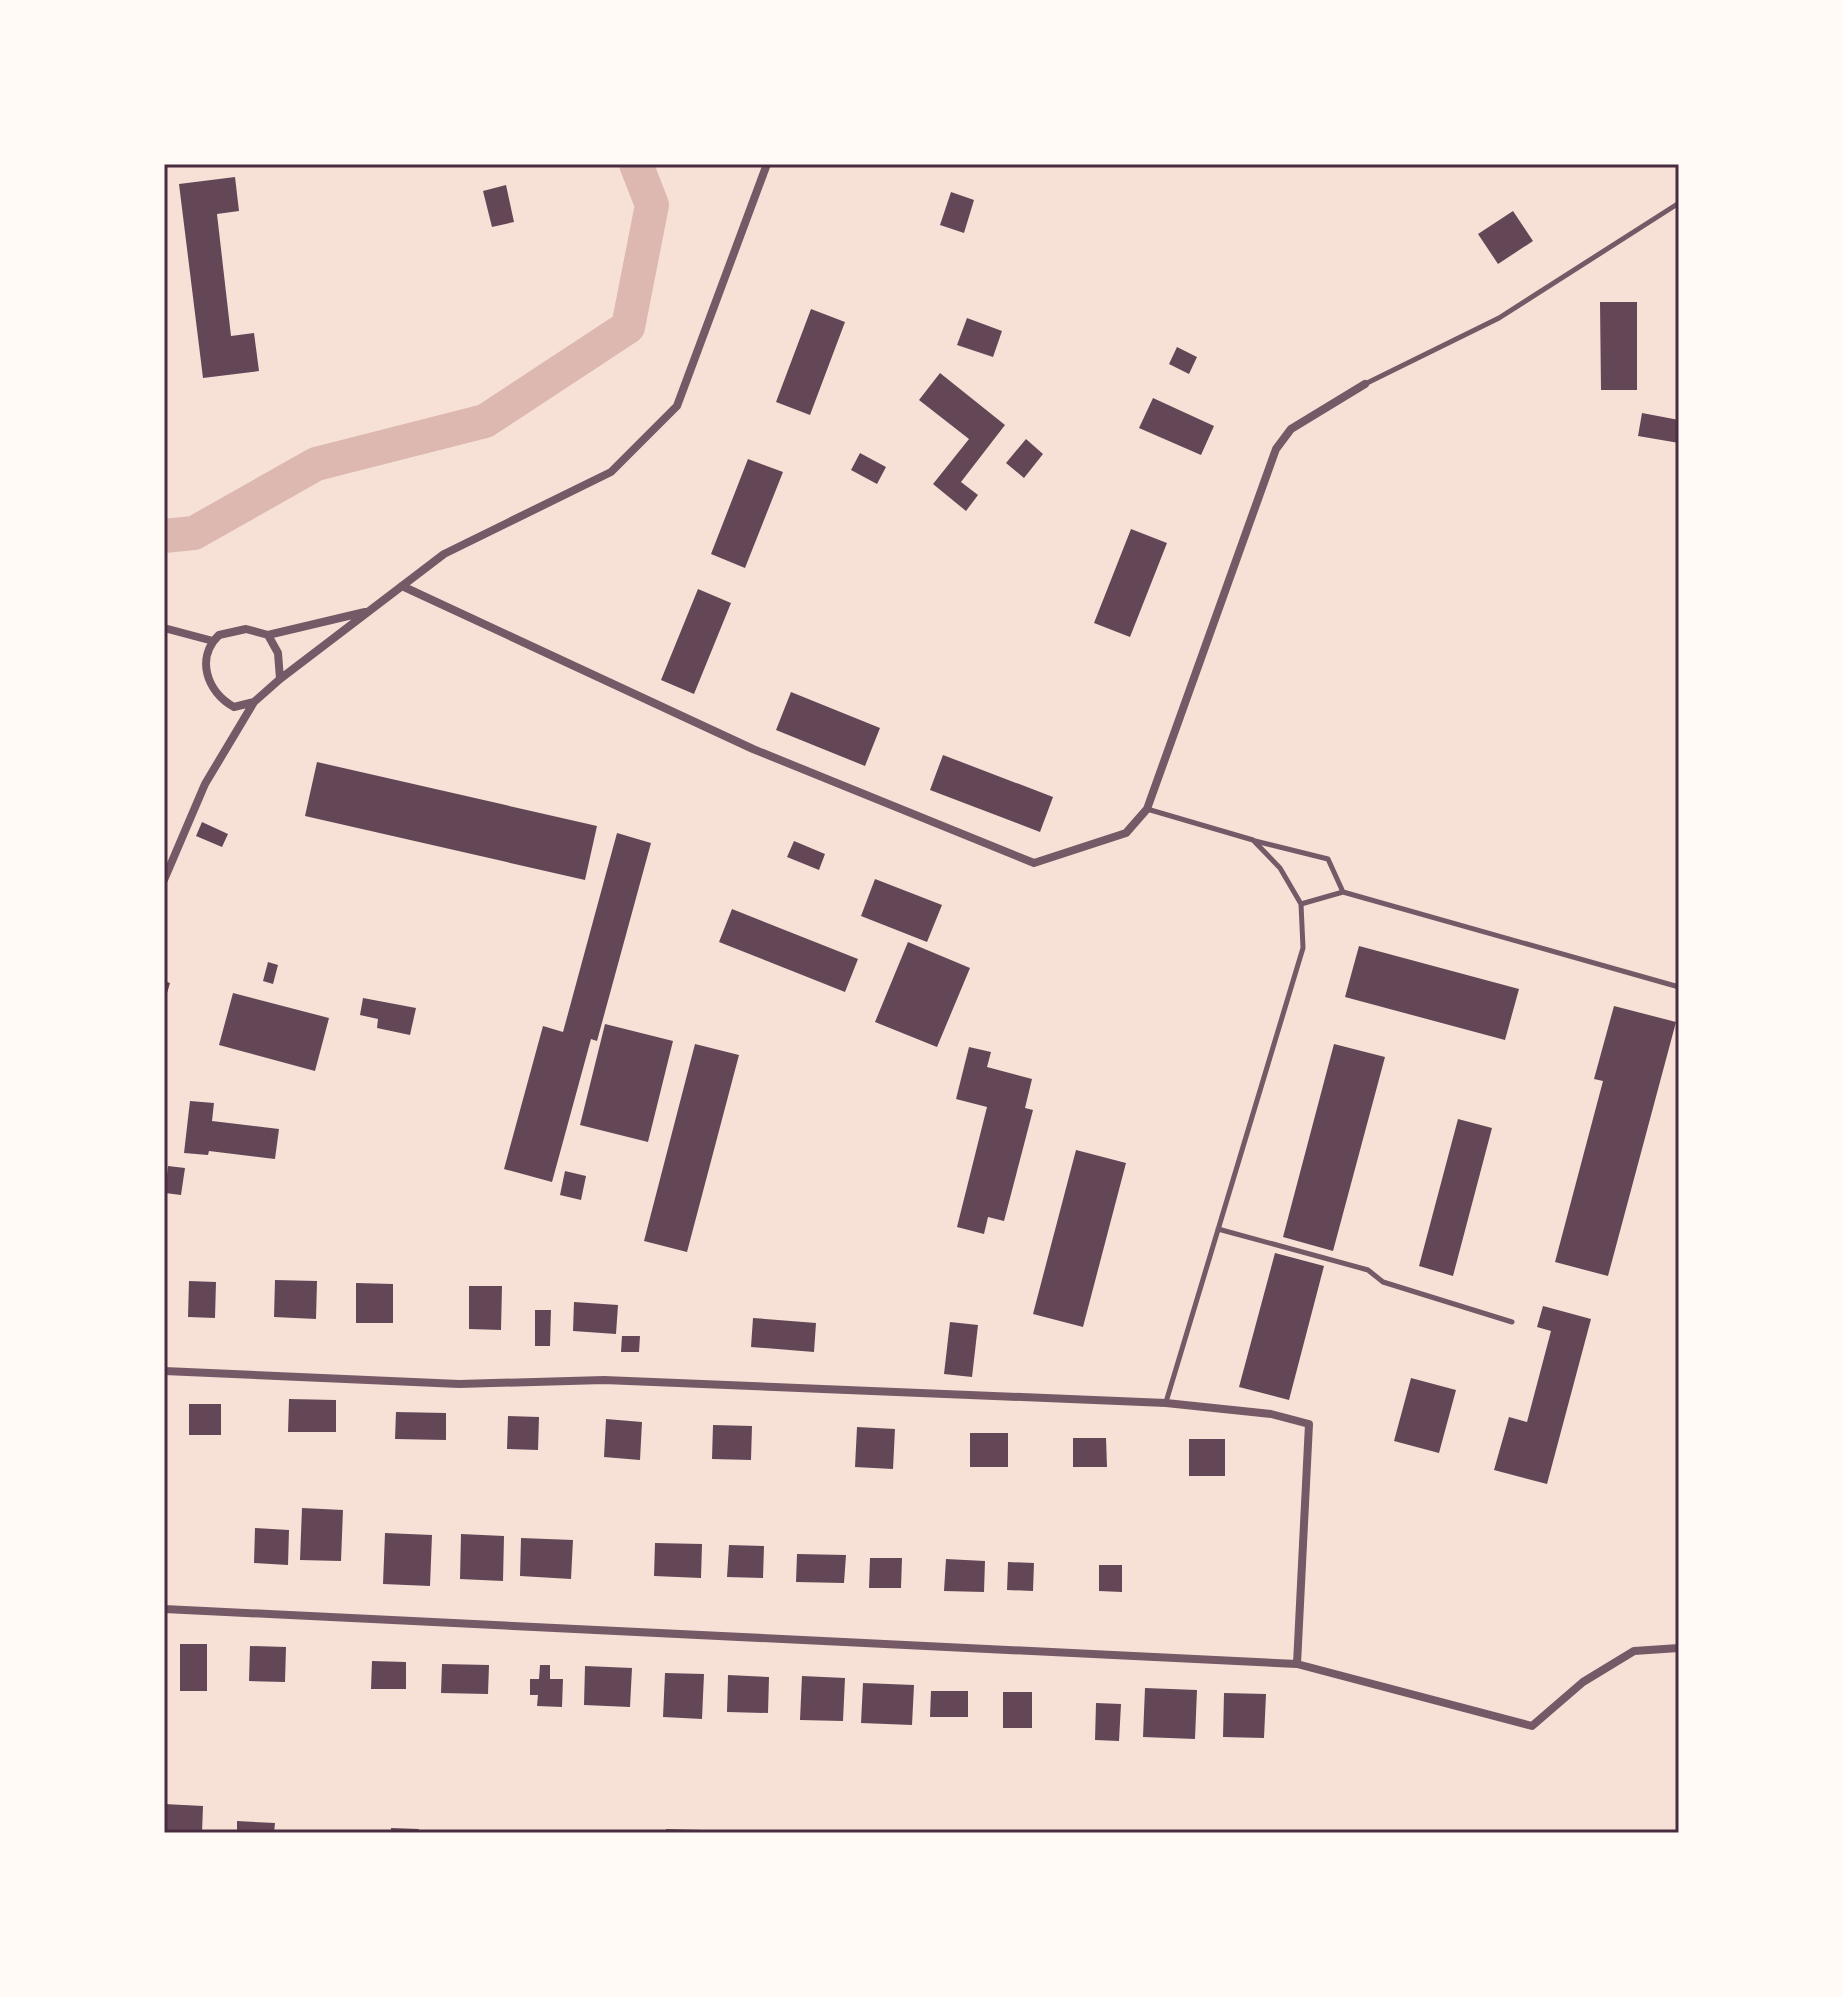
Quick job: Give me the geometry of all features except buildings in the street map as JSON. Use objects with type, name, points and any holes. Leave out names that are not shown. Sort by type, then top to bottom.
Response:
[{"type":"street","points":[[164,880],[205,784],[254,702],[444,554],[611,472],[677,406],[767,164]]},
{"type":"street","points":[[402,586],[753,749],[1034,863],[1126,833],[1147,809],[1276,449],[1291,429],[1365,384]]},
{"type":"street","points":[[254,702],[234,707],[219,699],[206,676],[206,653],[219,635],[246,629],[268,635],[369,611]]},
{"type":"street","points":[[164,628],[213,641]]},
{"type":"street","points":[[268,635],[278,653],[280,679]]},
{"type":"street","points":[[164,1371],[459,1384],[604,1380],[1166,1403],[1271,1414],[1309,1424],[1297,1664]]},
{"type":"street","points":[[164,1609],[1297,1664],[1532,1726],[1583,1682],[1634,1651],[1679,1648]]},
{"type":"lane","points":[[1365,384],[1499,318],[1679,203]]},
{"type":"lane","points":[[1147,809],[1328,859],[1343,892]]},
{"type":"lane","points":[[1166,1403],[1303,948],[1301,904],[1280,868],[1253,840]]},
{"type":"lane","points":[[1301,904],[1343,892],[1679,987]]},
{"type":"lane","points":[[1218,1229],[1368,1270],[1383,1282],[1512,1322]]},
{"type":"waterway","points":[[164,536],[194,533],[316,464],[485,421],[628,327],[652,205],[636,164]]}]
